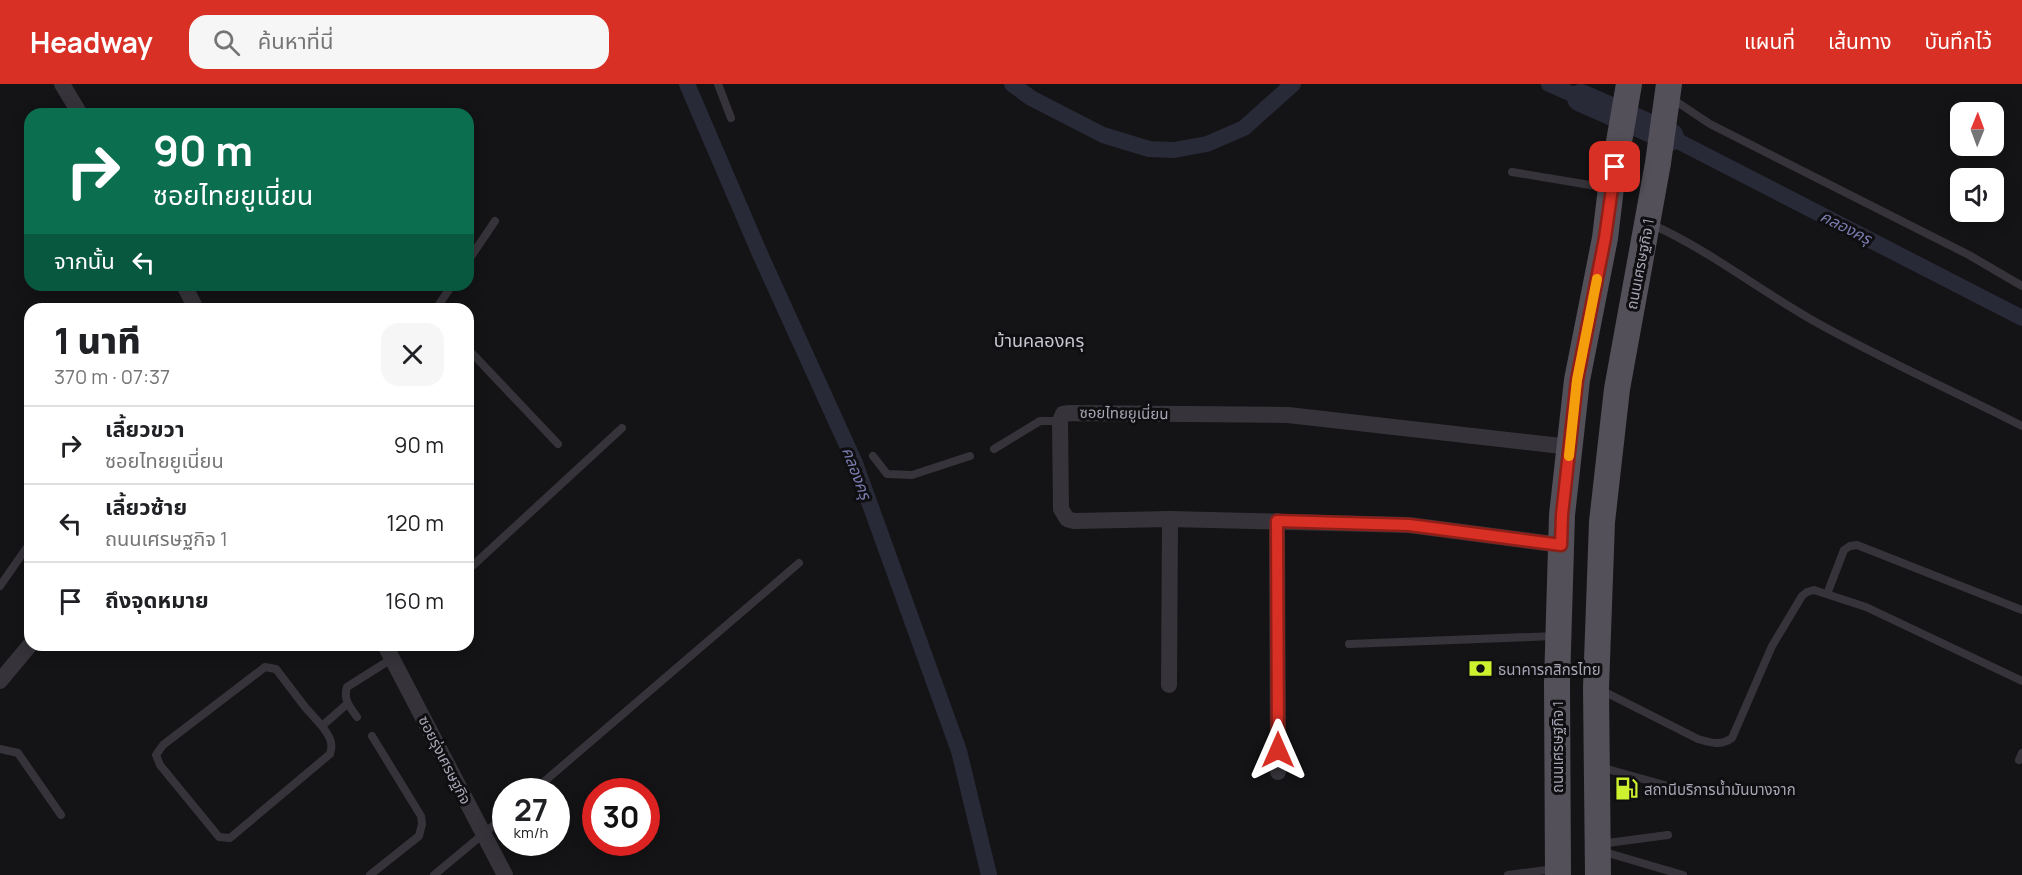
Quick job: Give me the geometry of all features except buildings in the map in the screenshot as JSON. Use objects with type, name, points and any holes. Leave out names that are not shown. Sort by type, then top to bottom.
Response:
[{"type":"main road","name":"ถนนเศรษฐกิจ 1","points":[[1558,872],[1557,683],[1562,515],[1577,380],[1605,238],[1628,86]]},
{"type":"main road","name":"ถนนเศรษฐกิจ 1","points":[[1598,875],[1596,688],[1602,522],[1617,389],[1648,222],[1668,95]]},
{"type":"street","points":[[62,84],[76,108]]},
{"type":"street","name":"ซอยไทยยูเนี่ยน","points":[[1561,545],[1409,525],[1170,519],[1074,521],[1067,519],[1062,509],[1060,421],[1063,414],[1069,413],[1288,416],[1570,447]]},
{"type":"street","points":[[1169,685],[1170,519]]},
{"type":"street","points":[[1277,521],[1278,772]]},
{"type":"street","points":[[0,681],[25,651]]},
{"type":"street","name":"ซอยรุ่งเศรษฐกิจ","points":[[388,651],[505,875]]},
{"type":"lane","points":[[717,84],[732,118]]},
{"type":"lane","points":[[1668,95],[1710,124],[1969,255],[2022,286]]},
{"type":"lane","points":[[1512,172],[1611,188]]},
{"type":"lane","points":[[474,252],[495,221]]},
{"type":"lane","points":[[1648,222],[1715,258],[1820,324],[2022,426]]},
{"type":"lane","points":[[474,355],[558,444]]},
{"type":"lane","points":[[994,450],[1040,421],[1060,421]]},
{"type":"lane","points":[[474,564],[622,428]]},
{"type":"lane","points":[[873,456],[887,474],[912,475],[970,456]]},
{"type":"lane","points":[[1827,594],[1844,550],[1857,545],[2022,610]]},
{"type":"lane","points":[[0,586],[24,552]]},
{"type":"lane","points":[[548,778],[799,563]]},
{"type":"lane","points":[[1596,688],[1698,739],[1713,744],[1726,742],[1732,738],[1772,646],[1802,596],[1814,590],[1866,607],[2022,681]]},
{"type":"lane","points":[[1349,644],[1558,636]]},
{"type":"lane","points":[[357,717],[347,704],[344,695],[348,687],[385,651]]},
{"type":"lane","points":[[266,667],[276,669],[322,726],[331,739],[330,754],[230,838],[219,837],[160,765],[156,755],[163,745],[266,667]]},
{"type":"lane","points":[[322,726],[347,704]]},
{"type":"lane","points":[[370,875],[419,836],[423,824],[421,816],[372,736]]},
{"type":"lane","points":[[0,749],[18,753],[61,815]]},
{"type":"lane","points":[[1597,766],[1668,786]]},
{"type":"lane","points":[[435,875],[492,827]]},
{"type":"lane","points":[[1598,847],[1668,835]]},
{"type":"lane","points":[[1598,847],[1683,875]]},
{"type":"lane","points":[[1508,875],[1558,872]]},
{"type":"waterway","name":"คลองครุ","points":[[687,84],[760,254],[855,463],[959,751],[989,875]]},
{"type":"waterway","name":"คลองครุ","points":[[1012,84],[1031,98],[1103,135],[1149,149],[1174,150],[1207,144],[1244,128],[1293,84]]},
{"type":"waterway","name":"คลองครุ","points":[[1549,84],[1581,98]]},
{"type":"waterway","points":[[1581,98],[1670,137]]},
{"type":"waterway","name":"คลองครุ","points":[[1670,137],[2022,318]]},
{"type":"slow traffic","points":[[1569,456],[1577,380],[1597,279]]},
{"type":"place","name":"ธนาคารกสิกรไทย","points":[[1480,669]]},
{"type":"place","name":"สถานีบริการน้ำมันบางจาก","points":[[1626,789]]},
{"type":"district","name":"บ้านคลองครุ","points":[[1039,340]]},
{"type":"route","points":[[1278,750],[1277,521],[1409,525],[1561,545],[1562,515],[1577,380],[1605,238],[1615,167]]}]
